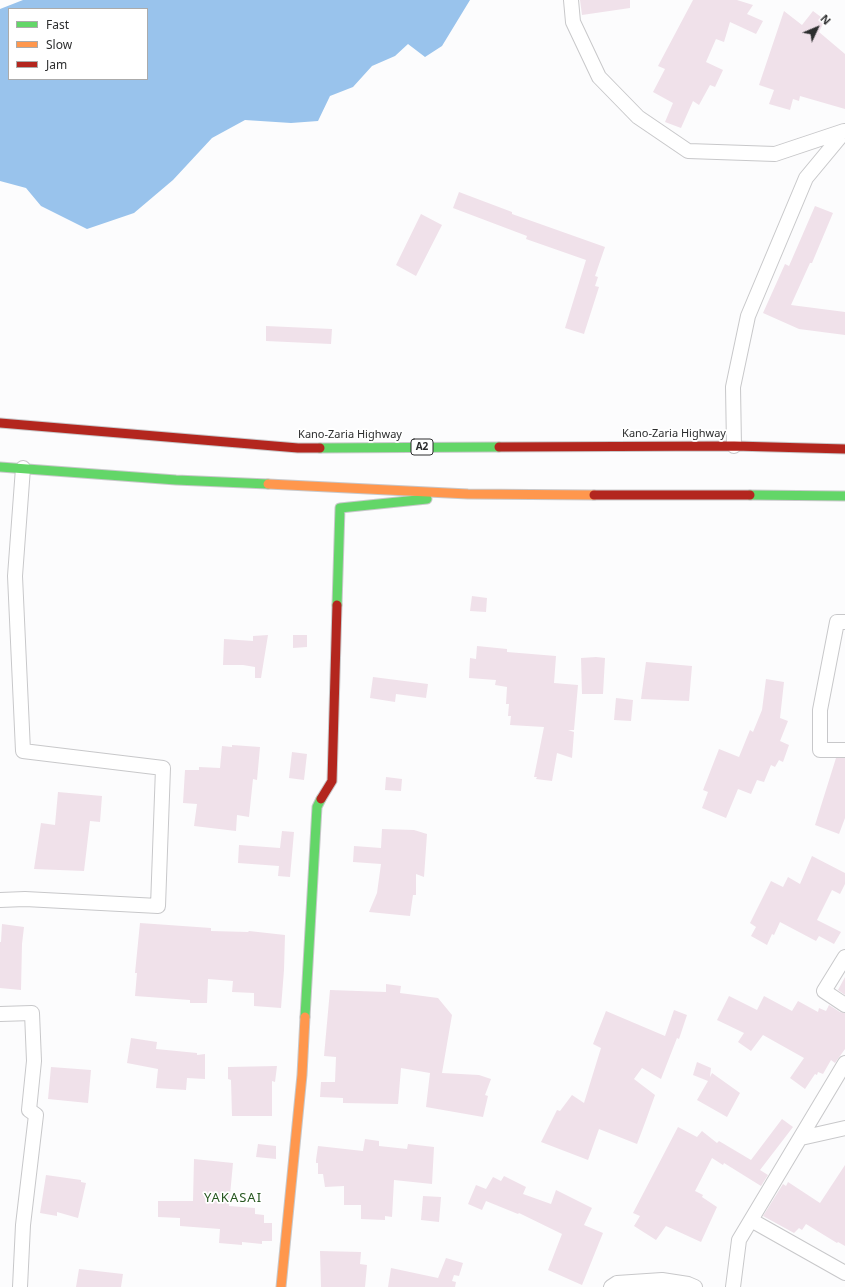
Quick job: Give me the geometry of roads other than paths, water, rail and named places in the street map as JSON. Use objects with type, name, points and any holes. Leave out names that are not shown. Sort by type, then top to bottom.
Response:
[{"type":"main road","name":"Kano-Zaria Highway","points":[[0,423],[298,448],[734,446],[845,449]]},
{"type":"main road","points":[[0,467],[176,480],[468,494],[845,496]]},
{"type":"main road","points":[[281,1287],[302,1076],[317,806],[332,781],[340,508],[468,494]]},
{"type":"street","points":[[571,0],[573,22],[599,77],[638,116],[688,151],[775,154],[844,131]]},
{"type":"street","points":[[734,446],[733,387],[748,316],[806,178],[844,131]]},
{"type":"street","points":[[0,900],[25,899],[158,906],[163,768],[23,751],[15,576],[23,468]]},
{"type":"street","points":[[845,622],[837,622],[820,710],[820,750],[845,750]]},
{"type":"street","points":[[845,957],[824,991],[845,1004]]},
{"type":"street","points":[[0,1014],[32,1013],[34,1061],[29,1110],[36,1115],[23,1225],[20,1287]]},
{"type":"street","points":[[733,1287],[739,1240],[845,1063]]},
{"type":"street","points":[[801,1138],[845,1128]]},
{"type":"street","points":[[751,1220],[845,1273]]},
{"type":"street","points":[[611,1287],[616,1283],[662,1280],[688,1284],[695,1287]]},
{"type":"water","points":[[23,0],[470,0],[442,46],[425,57],[408,44],[395,56],[372,66],[353,87],[330,96],[318,121],[291,123],[245,120],[212,138],[173,180],[134,213],[87,229],[41,206],[26,188],[0,181],[0,9]]},
{"type":"district","name":"YAKASAI","points":[[233,1198]]}]
